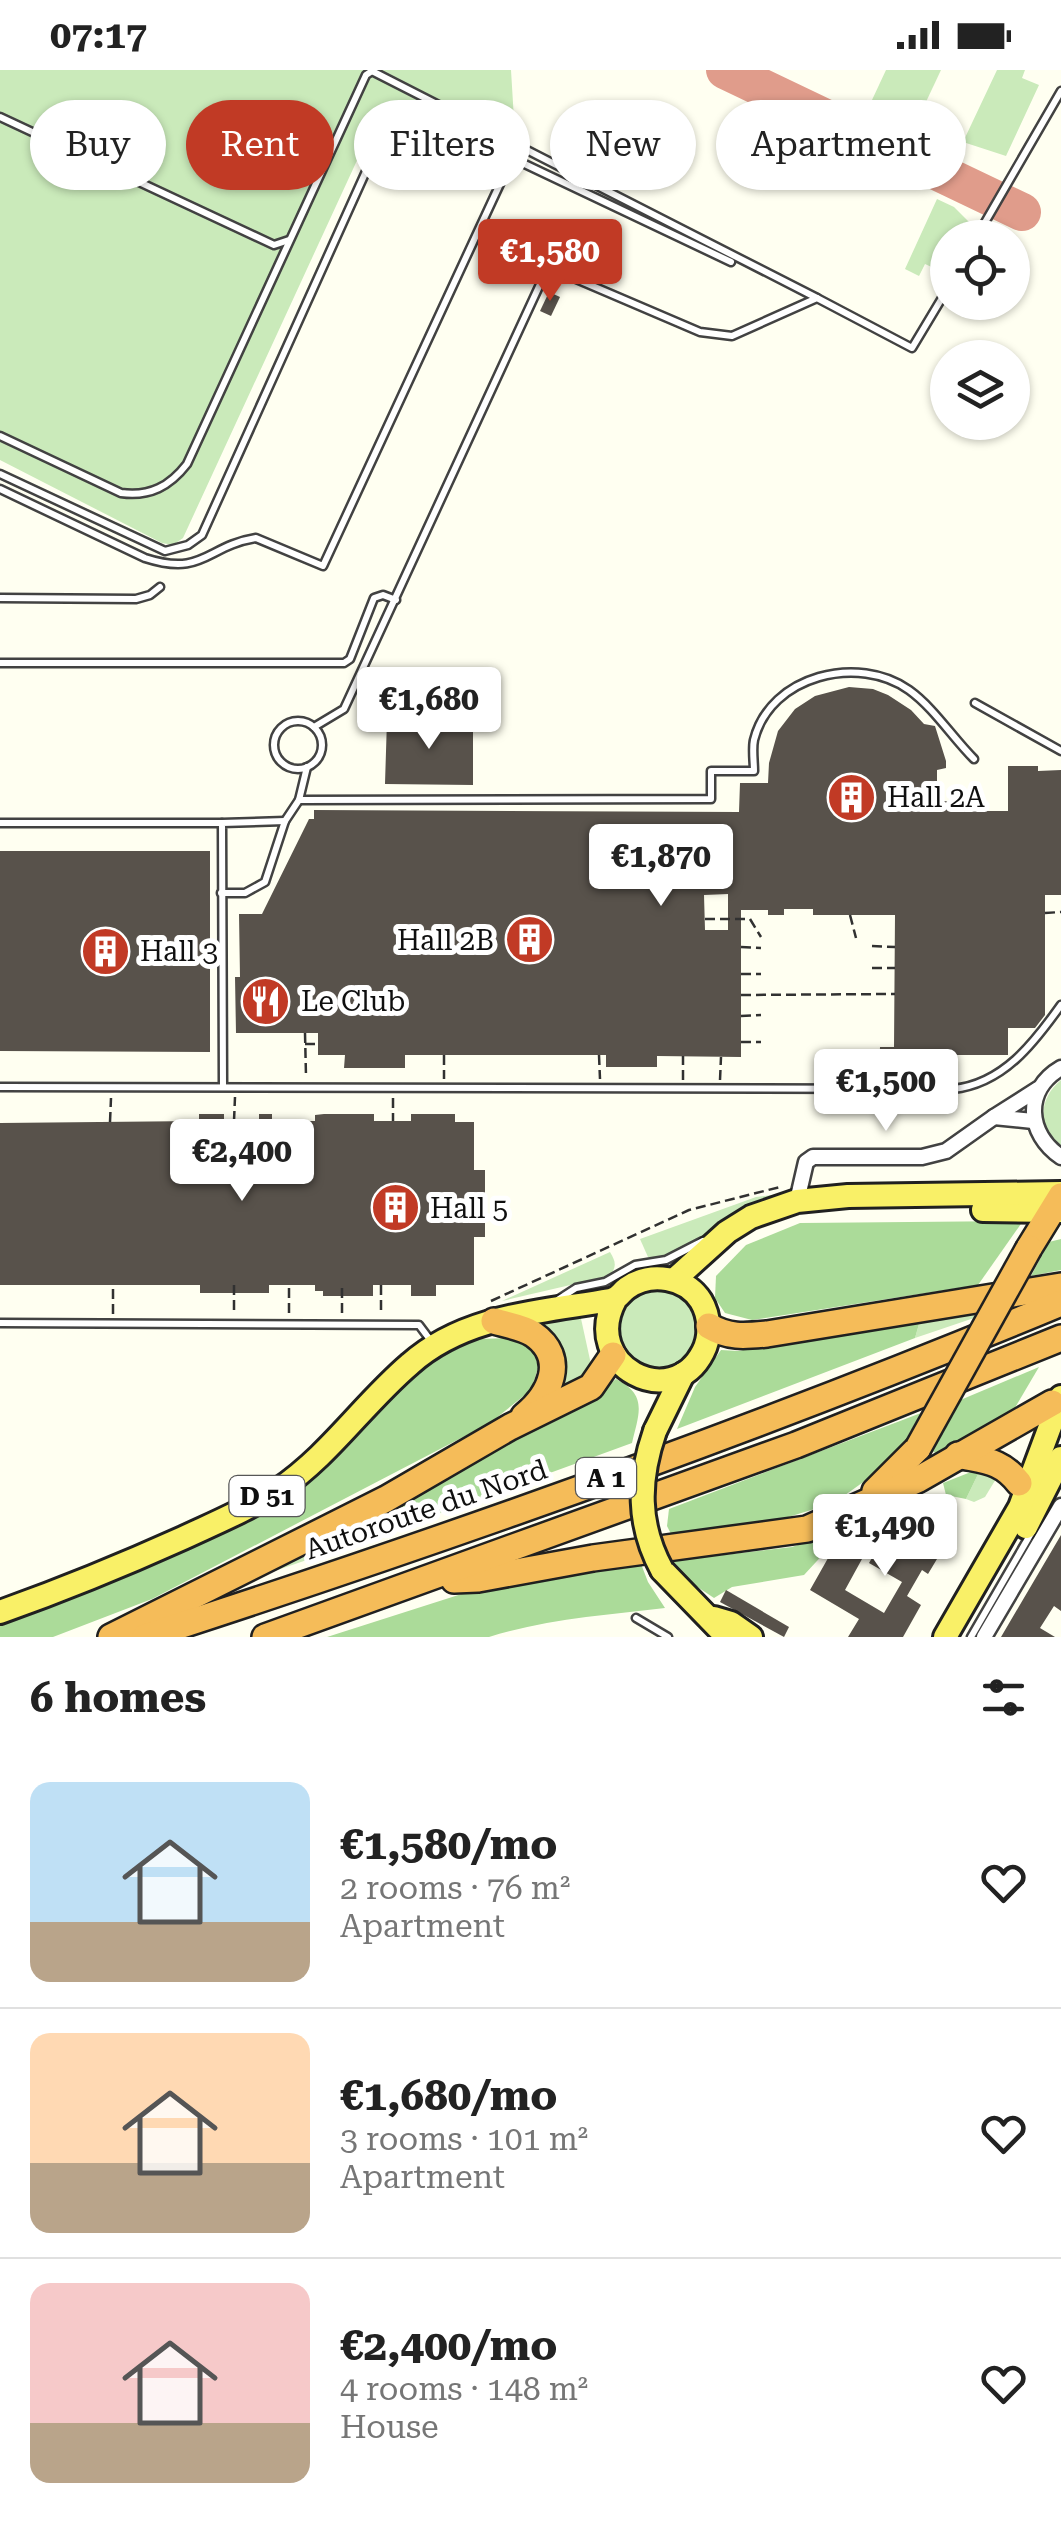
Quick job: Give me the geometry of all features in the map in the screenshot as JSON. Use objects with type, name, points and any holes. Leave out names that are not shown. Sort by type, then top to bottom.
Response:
[{"type":"highway","points":[[843,1514],[891,1477],[918,1448],[1028,1248],[1059,1203]]},
{"type":"highway","points":[[709,1326],[722,1334],[752,1335],[1061,1286]]},
{"type":"highway","name":"Autoroute du Nord","points":[[145,1637],[668,1456],[858,1386],[1061,1303]]},
{"type":"highway","points":[[494,1321],[535,1336],[548,1350],[553,1366],[552,1382],[544,1397],[510,1427]]},
{"type":"highway","name":"A 1","points":[[265,1637],[796,1445],[1061,1338]]},
{"type":"highway","points":[[111,1637],[386,1500],[510,1427],[591,1388],[613,1355]]},
{"type":"highway","points":[[429,1580],[478,1579],[593,1558],[807,1529],[919,1479],[1058,1398]]},
{"type":"highway","points":[[958,1455],[985,1458],[1002,1465],[1016,1496]]},
{"type":"main road","points":[[674,1280],[727,1232],[751,1217],[798,1200],[848,1196],[1059,1203]]},
{"type":"main road","points":[[728,1637],[662,1570],[648,1538],[642,1495],[645,1460],[654,1432],[683,1374],[703,1354],[709,1326],[701,1301],[708,1266],[722,1248],[750,1230],[791,1213],[826,1208],[1059,1203]]},
{"type":"main road","points":[[683,1374],[670,1379],[642,1378],[630,1372],[613,1355],[606,1324],[615,1300],[641,1280],[674,1280],[701,1301]]},
{"type":"main road","name":"D 51","points":[[0,1612],[161,1548],[278,1490],[340,1439],[408,1364],[435,1346],[494,1321],[570,1304],[615,1300]]},
{"type":"main road","points":[[570,1304],[606,1324]]},
{"type":"main road","points":[[642,1378],[652,1404],[654,1432]]},
{"type":"main road","points":[[945,1637],[1016,1496],[1058,1398]]},
{"type":"main road","points":[[960,1637],[1026,1528],[1061,1458]]},
{"type":"main road","points":[[708,1616],[730,1622],[751,1637]]},
{"type":"street","points":[[798,1200],[806,1162],[813,1157],[922,1156],[946,1152],[1038,1089],[1061,1068]]},
{"type":"street","points":[[1038,1089],[1033,1104],[1038,1136],[1061,1157]]},
{"type":"street","points":[[994,1116],[1033,1121]]},
{"type":"street","points":[[984,1637],[1061,1506]]},
{"type":"lane","points":[[0,436],[121,493],[154,491],[174,480],[187,464],[366,75],[372,71],[912,348],[930,318]]},
{"type":"lane","points":[[986,220],[1061,91]]},
{"type":"lane","points":[[0,117],[274,246],[290,239]]},
{"type":"lane","points":[[530,167],[731,262]]},
{"type":"lane","points":[[0,474],[164,551],[188,545],[202,535],[358,190]]},
{"type":"lane","points":[[0,489],[166,565],[188,565],[256,538],[323,566],[497,190]]},
{"type":"lane","points":[[314,727],[322,746],[317,759],[307,767],[294,768],[283,763],[276,752],[276,739],[282,728],[294,722],[314,727],[344,709],[548,268],[700,332],[732,336],[818,298]]},
{"type":"lane","points":[[0,598],[136,599],[150,596],[160,587]]},
{"type":"lane","points":[[0,664],[344,663],[350,659],[374,598],[383,594],[396,600]]},
{"type":"lane","points":[[299,800],[711,799],[711,771],[754,771],[754,741],[764,718],[782,697],[810,680],[848,672],[881,675],[910,690],[974,759]]},
{"type":"lane","points":[[974,702],[1061,752]]},
{"type":"lane","points":[[221,893],[246,893],[265,882],[286,821],[299,800],[307,767]]},
{"type":"lane","points":[[0,823],[286,821]]},
{"type":"lane","points":[[222,823],[223,1086]]},
{"type":"lane","points":[[0,1087],[975,1087],[1004,1070],[1037,1039],[1061,1005]]},
{"type":"lane","points":[[540,1310],[576,1288],[605,1282],[635,1265],[666,1260],[727,1232]]},
{"type":"lane","points":[[0,1322],[419,1325],[435,1346]]},
{"type":"lane","points":[[971,1637],[1061,1477]]},
{"type":"lane","points":[[952,1604],[1016,1496]]},
{"type":"lane","points":[[636,1618],[668,1637]]},
{"type":"path","points":[[1046,913],[1061,912]]},
{"type":"path","points":[[850,915],[856,938]]},
{"type":"path","points":[[704,919],[750,919],[761,938]]},
{"type":"path","points":[[720,919],[720,930]]},
{"type":"path","points":[[872,946],[895,947]]},
{"type":"path","points":[[741,948],[761,948]]},
{"type":"path","points":[[872,968],[895,968]]},
{"type":"path","points":[[741,974],[761,974]]},
{"type":"path","points":[[741,994],[895,994]]},
{"type":"path","points":[[741,1016],[761,1015]]},
{"type":"path","points":[[305,1032],[306,1088]]},
{"type":"path","points":[[741,1042],[761,1042]]},
{"type":"path","points":[[305,1044],[318,1044]]},
{"type":"path","points":[[599,1055],[600,1087]]},
{"type":"path","points":[[444,1056],[444,1088]]},
{"type":"path","points":[[682,1088],[683,1056]]},
{"type":"path","points":[[720,1057],[720,1088]]},
{"type":"path","points":[[110,1122],[112,1086]]},
{"type":"path","points":[[234,1121],[236,1086]]},
{"type":"path","points":[[393,1087],[394,1122]]},
{"type":"path","points":[[112,1323],[113,1285]]},
{"type":"path","points":[[288,1324],[289,1285]]},
{"type":"path","points":[[342,1285],[342,1324]]},
{"type":"path","points":[[381,1285],[381,1324]]},
{"type":"path","points":[[234,1286],[234,1324]]},
{"type":"green space","points":[[0,70],[511,70],[513,100],[354,100],[354,167],[183,538],[173,545],[162,543],[0,460]]},
{"type":"green space","points":[[886,70],[941,70],[927,100],[872,100]]},
{"type":"green space","points":[[997,70],[1025,70],[1022,78],[1039,85],[1006,156],[966,143]]},
{"type":"green space","points":[[937,199],[954,207],[967,220],[930,220],[930,266],[925,264],[919,276],[905,269]]},
{"type":"green space","points":[[1061,1080],[1061,1146],[1048,1130],[1043,1113],[1048,1096]]},
{"type":"green space","points":[[789,1193],[670,1257],[648,1257],[640,1239],[756,1197]]},
{"type":"green space","points":[[1023,1221],[978,1285],[752,1320],[725,1313],[715,1298],[716,1276],[746,1245],[800,1223]]},
{"type":"green space","points":[[1061,1239],[1061,1270],[1031,1276],[1049,1242]]},
{"type":"green space","points":[[610,1252],[615,1264],[609,1276],[502,1301]]},
{"type":"green space","points":[[659,1288],[675,1291],[688,1300],[697,1313],[697,1345],[688,1358],[675,1367],[659,1370],[643,1367],[630,1358],[621,1345],[618,1329],[621,1313],[630,1300],[643,1291]]},
{"type":"green space","points":[[979,1309],[974,1318],[915,1338],[921,1317]]},
{"type":"green space","points":[[580,1314],[592,1369],[568,1396],[554,1390],[530,1321]]},
{"type":"green space","points":[[921,1317],[915,1338],[677,1429],[695,1387],[721,1350],[738,1351]]},
{"type":"green space","points":[[514,1338],[531,1348],[540,1362],[531,1390],[490,1423],[152,1599],[53,1637],[0,1637],[0,1621],[246,1516],[320,1471],[405,1383],[441,1356],[478,1339]]},
{"type":"green space","points":[[1039,1367],[1009,1418],[939,1456],[930,1449],[958,1401]]},
{"type":"green space","points":[[616,1379],[633,1392],[639,1406],[632,1443],[386,1533],[373,1517],[596,1395]]},
{"type":"green space","points":[[921,1413],[894,1460],[834,1503],[785,1518],[671,1534],[667,1526],[669,1509]]},
{"type":"green space","points":[[981,1468],[999,1474],[985,1497],[974,1502],[966,1499]]},
{"type":"green space","points":[[981,1468],[966,1499],[946,1495],[943,1483]]},
{"type":"green space","points":[[884,1505],[890,1522],[828,1549],[804,1575],[732,1587],[714,1598],[690,1582],[672,1561],[792,1547]]},
{"type":"green space","points":[[373,1517],[386,1533],[219,1590]]},
{"type":"green space","points":[[638,1556],[648,1582],[665,1608],[554,1622],[489,1637],[327,1637],[496,1583]]},
{"type":"building","points":[[549,292],[560,297],[551,316],[540,311]]},
{"type":"building","points":[[849,687],[873,689],[911,710],[924,724],[935,726],[946,761],[946,768],[937,770],[937,801],[977,802],[977,811],[1008,811],[1008,766],[1061,770],[1061,895],[1045,895],[1045,1015],[1035,1028],[1008,1028],[1008,1055],[916,1055],[916,1069],[879,1069],[880,1047],[894,1047],[895,915],[813,915],[813,909],[784,909],[784,915],[768,915],[768,910],[741,910],[741,1057],[657,1056],[657,1067],[606,1067],[606,1055],[405,1055],[405,1068],[344,1068],[345,1055],[318,1055],[318,1033],[236,1033],[239,914],[262,914],[309,819],[314,819],[314,810],[739,812],[740,783],[768,783],[778,731],[795,709],[815,696]],"holes":[[[728,894],[728,930],[705,930],[704,895]]]},
{"type":"building","points":[[387,719],[473,720],[473,785],[385,784]]},
{"type":"building","name":"Hall 3","points":[[0,851],[210,851],[210,1052],[0,1051]]},
{"type":"building","points":[[199,1114],[224,1114],[224,1121],[259,1121],[259,1114],[272,1114],[272,1121],[315,1121],[315,1115],[374,1114],[374,1121],[411,1121],[411,1114],[455,1114],[455,1122],[474,1122],[474,1170],[485,1170],[485,1237],[474,1237],[474,1285],[436,1285],[436,1296],[411,1296],[411,1285],[373,1285],[373,1296],[323,1296],[323,1291],[315,1291],[315,1285],[269,1285],[269,1293],[200,1293],[200,1285],[0,1285],[0,1123],[199,1121]]},
{"type":"building","points":[[924,1510],[955,1529],[928,1574],[922,1570],[907,1596],[921,1605],[903,1637],[848,1637],[859,1619],[810,1590],[836,1544],[862,1559],[845,1590],[884,1613],[902,1582],[869,1563],[880,1544],[898,1555]]},
{"type":"building","points":[[1061,1535],[1061,1611],[1054,1606],[1040,1628],[1055,1637],[1001,1637]]},
{"type":"building","points":[[726,1590],[789,1627],[784,1637],[720,1602]]},
{"type":"taxiway","points":[[725,70],[1022,212]]},
{"type":"place","name":"Hall 2A","points":[[852,797]]},
{"type":"place","name":"Hall 2B","points":[[529,940]]},
{"type":"place","name":"Hall 3","points":[[105,951]]},
{"type":"place","name":"Le Club","points":[[266,1001]]},
{"type":"place","name":"Hall 5","points":[[395,1208]]}]
